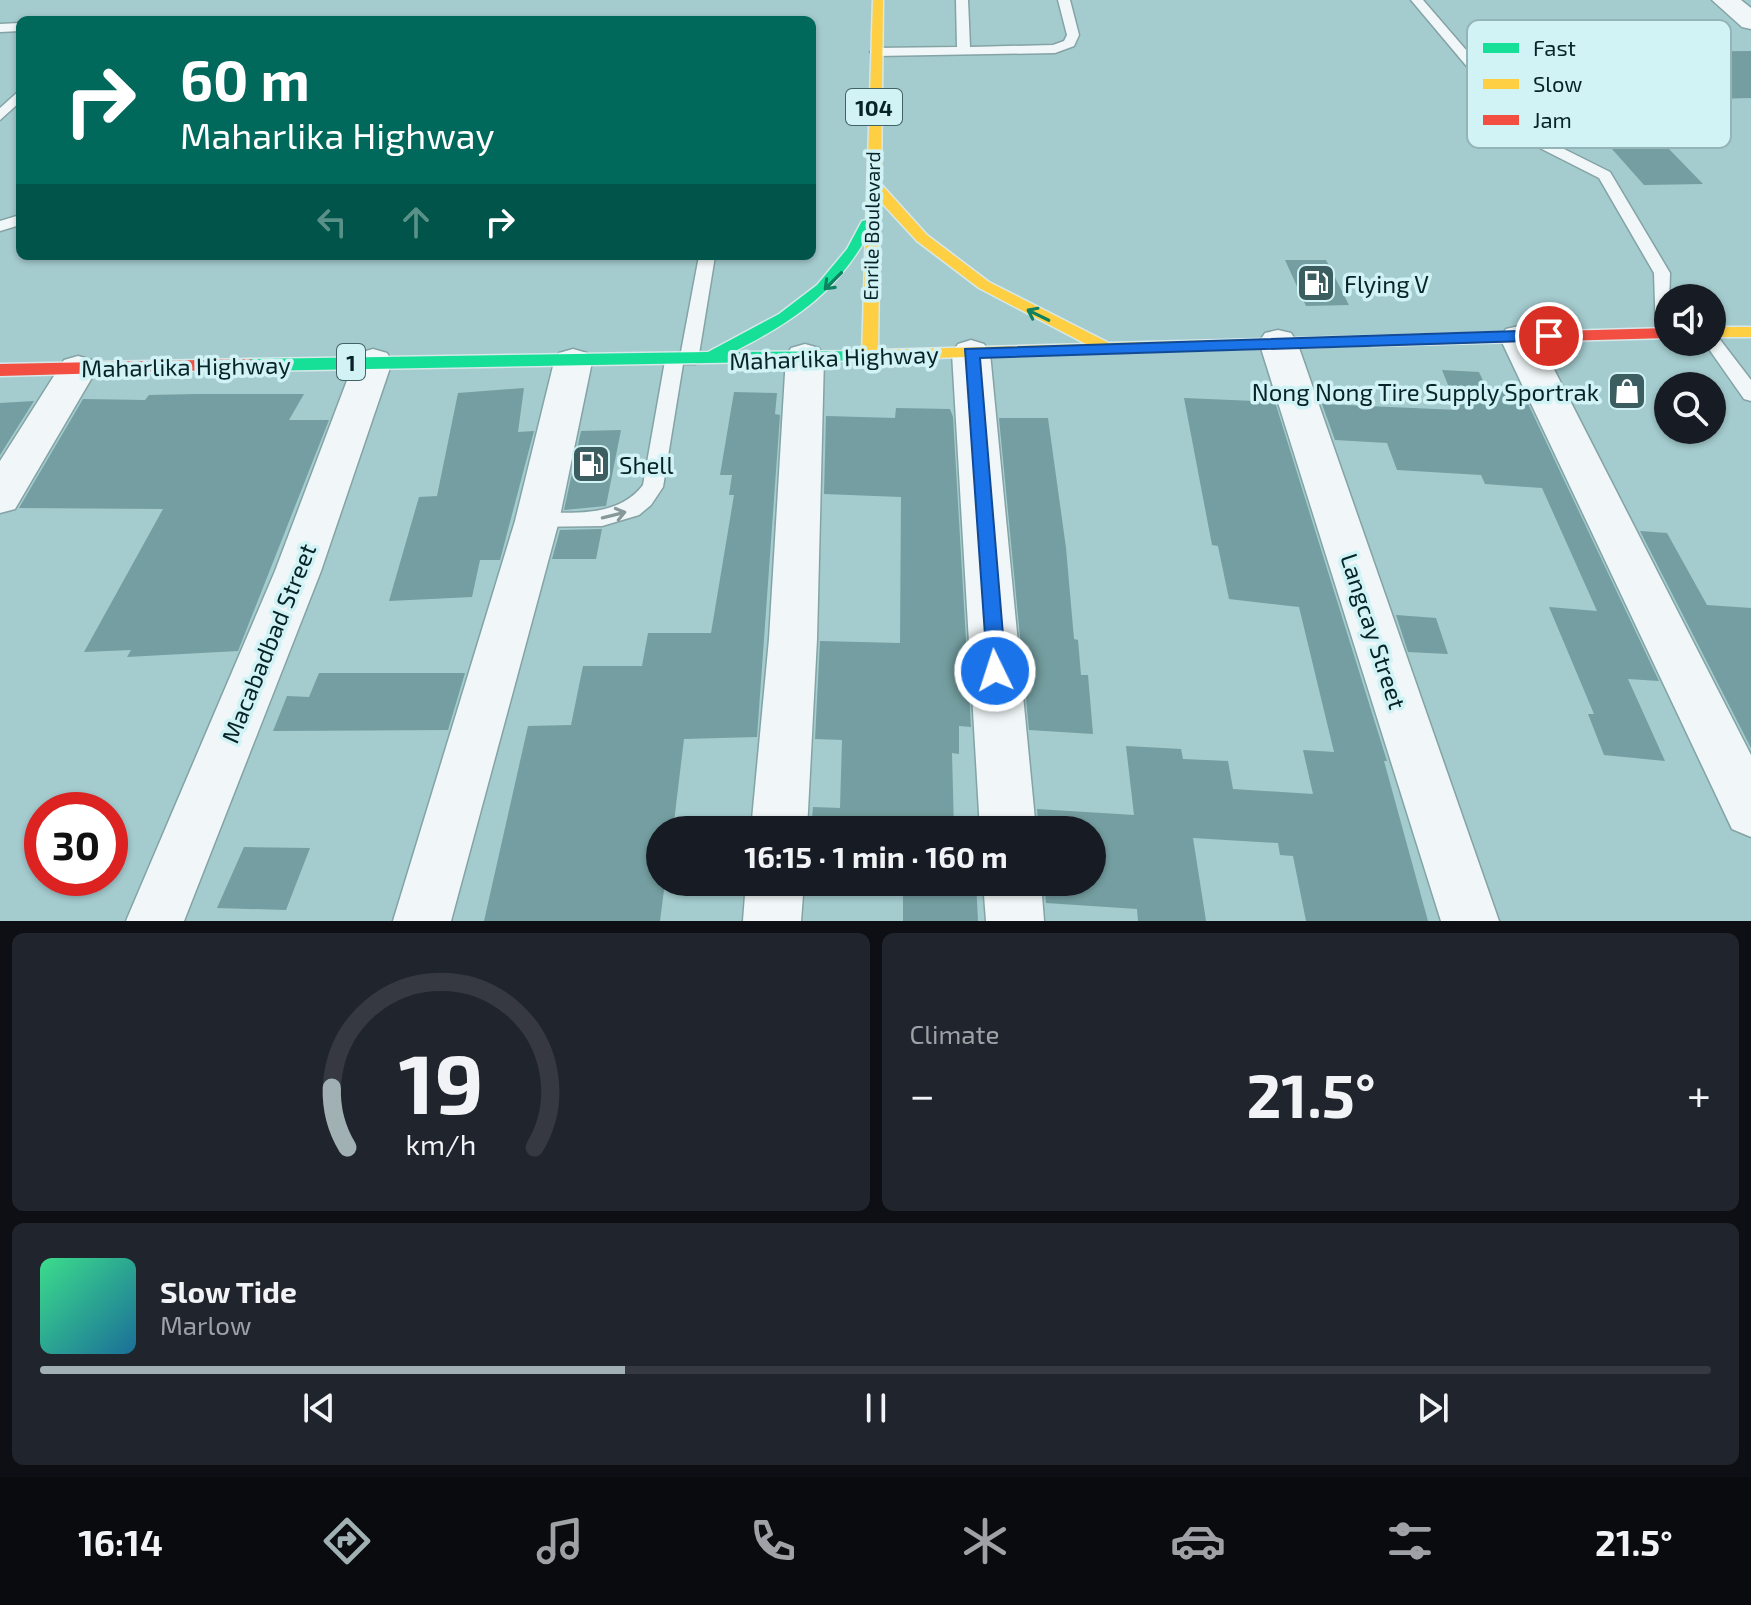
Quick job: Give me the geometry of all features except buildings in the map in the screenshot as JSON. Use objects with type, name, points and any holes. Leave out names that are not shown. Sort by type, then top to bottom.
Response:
[{"type":"highway","name":"Enrile Boulevard","points":[[870,356],[878,0]]},
{"type":"highway","points":[[872,183],[922,238],[984,285],[1108,349]]},
{"type":"highway","points":[[688,360],[765,329],[835,283],[856,255],[871,214]]},
{"type":"highway","points":[[1726,332],[1751,332]]},
{"type":"highway","name":"Maharlika Highway","points":[[0,370],[373,362],[688,360],[1654,334]]},
{"type":"street","points":[[1519,338],[1751,811]]},
{"type":"street","name":"Langcay Street","points":[[1278,342],[1470,921]]},
{"type":"street","points":[[971,353],[1007,816]]},
{"type":"street","points":[[780,816],[793,639],[805,357]]},
{"type":"street","name":"Macabadbad Street","points":[[155,921],[298,571],[373,362]]},
{"type":"street","points":[[422,921],[537,521],[573,362]]},
{"type":"street","points":[[0,497],[78,369]]},
{"type":"street","points":[[772,921],[774,896]]},
{"type":"street","points":[[1013,896],[1015,921]]},
{"type":"lane","points":[[962,0],[964,50]]},
{"type":"lane","points":[[876,52],[1055,49],[1069,43],[1073,35],[1064,0]]},
{"type":"lane","points":[[1417,0],[1467,59]]},
{"type":"lane","points":[[0,116],[16,98]]},
{"type":"lane","points":[[1551,148],[1605,175],[1662,273],[1663,284]]},
{"type":"lane","points":[[537,521],[609,518],[624,514],[647,497],[653,487],[688,360],[706,260]]},
{"type":"lane","points":[[1723,356],[1751,394]]},
{"type":"traffic: fast","points":[[715,354],[763,330],[804,304],[839,270],[867,224]]},
{"type":"traffic: fast","points":[[250,365],[881,355]]},
{"type":"traffic: slow","points":[[870,356],[878,0]]},
{"type":"traffic: slow","points":[[872,183],[922,238],[984,285],[1103,346]]},
{"type":"traffic: slow","points":[[1726,332],[1751,332]]},
{"type":"traffic: slow","points":[[881,355],[1372,341]]},
{"type":"traffic: jam","points":[[1372,341],[1654,333]]},
{"type":"traffic: jam","points":[[0,370],[250,365]]},
{"type":"place","name":"Flying V","points":[[1316,283]]},
{"type":"place","name":"Nong Nong Tire Supply Sportrak","points":[[1627,391]]},
{"type":"place","name":"Shell","points":[[591,464]]},
{"type":"route","points":[[995,671],[971,353],[1549,336]]}]
